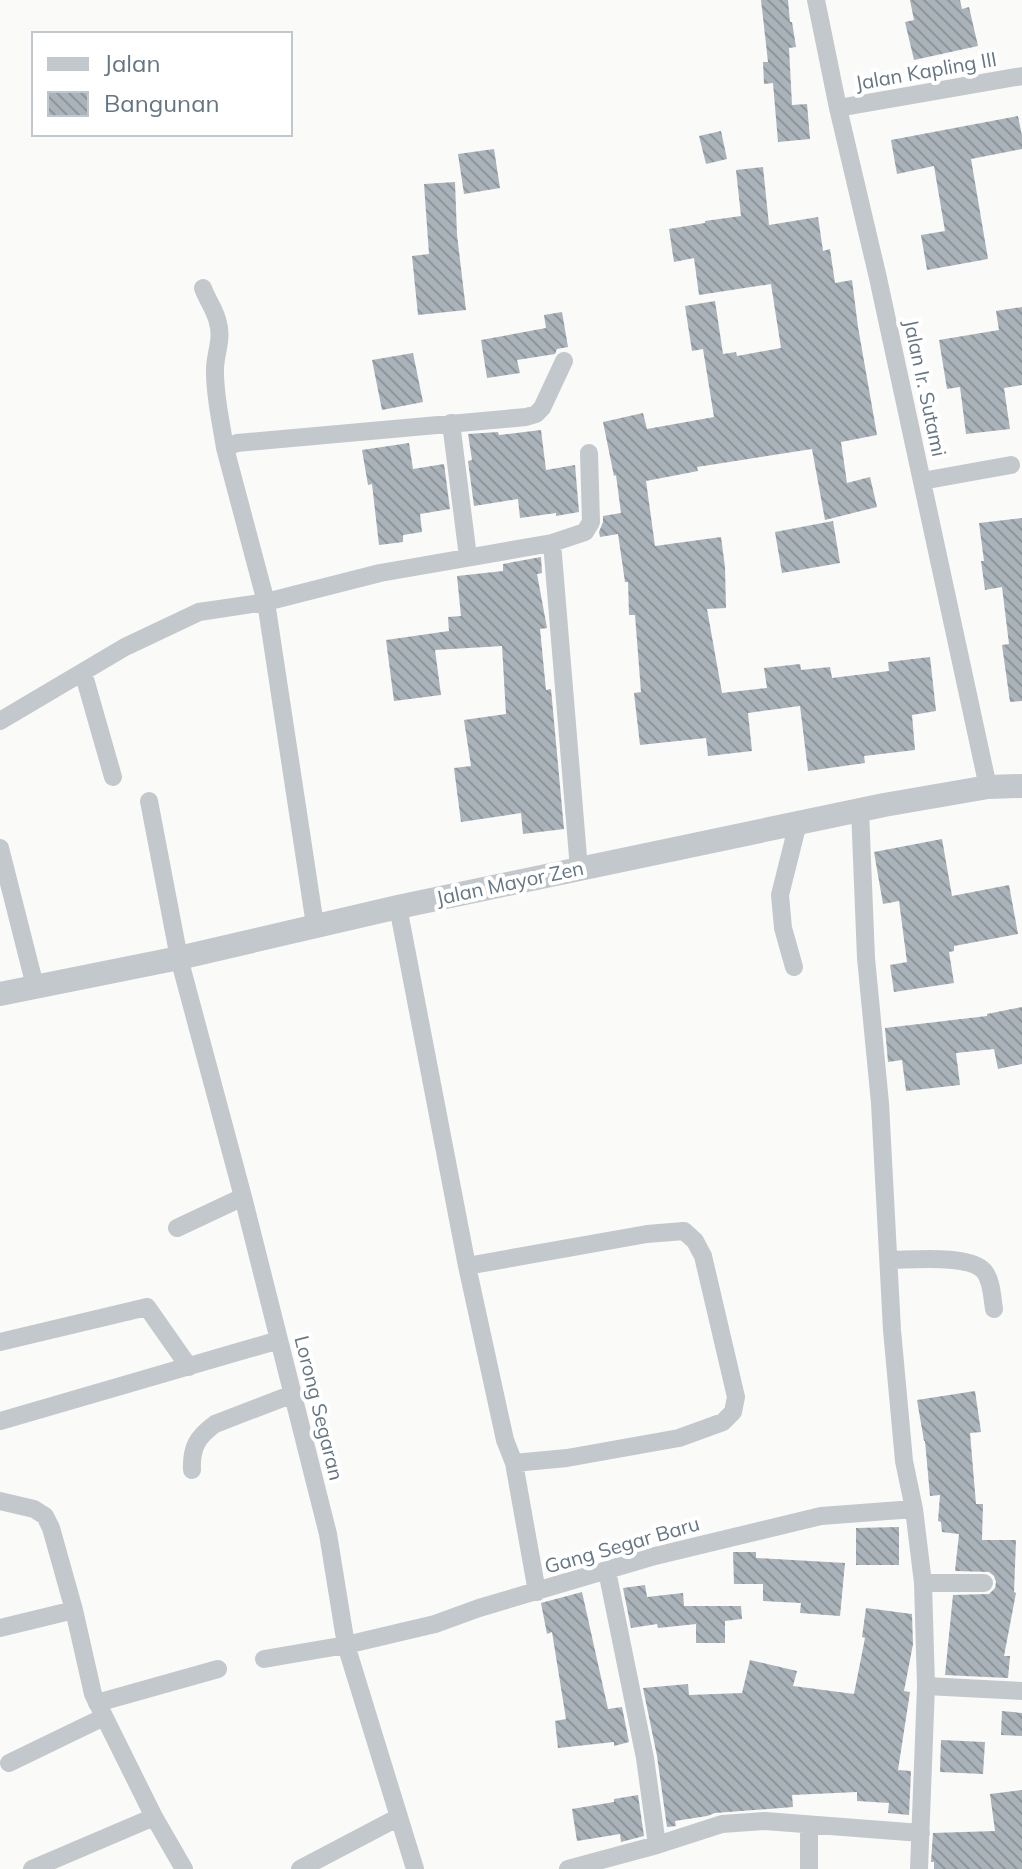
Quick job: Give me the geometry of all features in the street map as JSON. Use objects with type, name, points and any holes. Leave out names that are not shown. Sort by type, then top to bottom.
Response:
[{"type":"street","name":"Jalan Ir. Sutami","points":[[816,0],[988,787]]},
{"type":"street","name":"Jalan Kapling III","points":[[838,108],[1022,76]]},
{"type":"street","points":[[203,288],[218,322],[219,352],[215,362],[217,407],[266,602],[315,925]]},
{"type":"street","points":[[225,448],[237,443],[526,417],[542,408],[564,361]]},
{"type":"street","points":[[451,423],[468,557]]},
{"type":"street","points":[[0,721],[125,647],[199,612],[266,602],[380,573],[552,543],[585,532],[591,522],[589,453]]},
{"type":"street","points":[[922,481],[1011,465]]},
{"type":"street","points":[[552,543],[579,869]]},
{"type":"street","points":[[83,672],[113,777]]},
{"type":"street","name":"Jalan Mayor Zen","points":[[0,994],[860,810],[988,787],[1022,786]]},
{"type":"street","name":"Lorong Segaran","points":[[149,801],[179,958],[328,1534],[346,1645],[415,1869]]},
{"type":"street","points":[[860,810],[866,958],[880,1103],[892,1330],[904,1461],[914,1509],[923,1583],[926,1686],[919,1869]]},
{"type":"street","points":[[794,967],[783,928],[780,895],[798,823]]},
{"type":"street","points":[[0,848],[35,986]]},
{"type":"street","points":[[398,907],[467,1266],[505,1440],[514,1463],[537,1592]]},
{"type":"street","points":[[177,1228],[243,1197]]},
{"type":"street","points":[[467,1266],[647,1234],[684,1231],[695,1241],[707,1270],[736,1397],[733,1412],[723,1422],[679,1438],[567,1458],[514,1463]]},
{"type":"street","points":[[889,1260],[971,1263],[983,1270],[989,1281],[994,1309]]},
{"type":"street","points":[[0,1342],[147,1307],[189,1367]]},
{"type":"street","points":[[0,1421],[279,1340]]},
{"type":"street","points":[[192,1470],[197,1441],[205,1431],[215,1424],[293,1394]]},
{"type":"street","points":[[0,1501],[34,1509],[45,1516],[74,1610],[93,1694],[154,1817],[184,1869]]},
{"type":"street","name":"Gang Segar Baru","points":[[264,1659],[346,1645],[435,1624],[651,1557],[821,1516],[914,1509]]},
{"type":"street","points":[[607,1571],[645,1758],[657,1845]]},
{"type":"street","points":[[923,1583],[984,1583]]},
{"type":"street","points":[[0,1628],[74,1610]]},
{"type":"street","points":[[9,1763],[101,1710],[218,1669]]},
{"type":"street","points":[[926,1686],[1022,1691]]},
{"type":"street","points":[[32,1869],[154,1817]]},
{"type":"street","points":[[300,1869],[399,1817]]},
{"type":"street","points":[[568,1869],[722,1824],[765,1821],[921,1833]]},
{"type":"street","points":[[809,1825],[809,1869]]},
{"type":"building","points":[[761,0],[788,0],[796,47],[789,48],[792,105],[807,104],[810,139],[778,142],[773,83],[764,84],[763,62],[768,62]]},
{"type":"building","points":[[910,0],[960,0],[962,9],[969,7],[978,46],[914,60],[905,22],[914,20]]},
{"type":"building","points":[[1018,116],[1022,149],[971,159],[988,259],[927,270],[921,235],[945,231],[934,166],[897,174],[891,140]]},
{"type":"building","points":[[721,131],[727,159],[706,164],[699,136]]},
{"type":"building","points":[[494,149],[500,188],[464,194],[458,154]]},
{"type":"building","points":[[763,167],[769,225],[818,217],[823,251],[830,249],[835,283],[852,280],[877,435],[841,442],[847,483],[870,477],[877,507],[825,520],[812,449],[697,467],[698,471],[646,481],[655,546],[721,537],[726,608],[707,609],[722,693],[767,688],[764,668],[800,664],[801,670],[830,667],[832,678],[889,671],[888,662],[930,657],[936,711],[912,715],[915,750],[864,756],[865,763],[808,771],[800,706],[748,713],[752,751],[708,756],[706,738],[640,745],[634,693],[641,692],[635,615],[629,615],[628,582],[625,582],[618,534],[600,537],[599,532],[603,516],[621,513],[616,475],[603,422],[643,413],[647,429],[714,417],[703,349],[692,351],[685,306],[715,301],[723,354],[736,352],[737,356],[781,348],[771,284],[699,295],[694,258],[674,262],[669,229],[741,216],[736,170]]},
{"type":"building","points":[[455,182],[457,235],[466,310],[418,315],[412,256],[429,254],[424,184]]},
{"type":"building","points":[[1022,307],[1022,385],[1004,388],[1010,429],[966,434],[960,387],[947,389],[939,340],[999,330],[996,311]]},
{"type":"building","points":[[562,312],[568,347],[557,349],[555,354],[517,360],[520,373],[487,378],[481,340],[546,328],[544,315]]},
{"type":"building","points":[[413,353],[423,402],[382,410],[372,360]]},
{"type":"building","points":[[541,430],[546,470],[575,465],[579,512],[520,518],[518,499],[474,506],[468,434],[498,432],[499,435]]},
{"type":"building","points":[[409,443],[413,469],[444,464],[450,509],[420,514],[422,532],[403,535],[403,542],[379,545],[372,484],[368,485],[362,450]]},
{"type":"building","points":[[1022,518],[1022,701],[1010,702],[1002,645],[1009,644],[1002,587],[985,590],[979,523]]},
{"type":"building","points":[[833,521],[840,563],[782,573],[775,532]]},
{"type":"building","points":[[541,557],[542,573],[537,574],[547,628],[540,629],[546,690],[551,689],[564,829],[523,834],[521,813],[461,822],[454,768],[471,766],[464,720],[506,714],[502,646],[435,650],[441,695],[394,701],[386,640],[449,631],[448,617],[461,616],[457,576],[503,571],[503,564]]},
{"type":"building","points":[[942,839],[952,896],[1009,885],[1018,934],[954,946],[954,951],[949,952],[954,983],[894,992],[890,965],[907,962],[899,901],[883,904],[874,852]]},
{"type":"building","points":[[1022,1007],[1022,1064],[998,1069],[994,1049],[956,1053],[960,1085],[906,1091],[902,1060],[888,1062],[885,1028],[987,1016]]},
{"type":"building","points":[[975,1391],[981,1432],[970,1433],[976,1504],[983,1504],[982,1540],[1016,1540],[1016,1593],[1004,1656],[1010,1656],[1008,1678],[945,1675],[953,1595],[989,1594],[996,1582],[989,1572],[955,1571],[959,1534],[942,1532],[941,1522],[938,1521],[940,1495],[930,1496],[925,1441],[917,1400]]},
{"type":"building","points":[[899,1527],[899,1565],[856,1565],[856,1528]]},
{"type":"building","points":[[733,1552],[756,1552],[756,1558],[845,1563],[840,1616],[800,1613],[801,1603],[763,1601],[763,1584],[734,1584]]},
{"type":"building","points":[[645,1585],[647,1597],[683,1593],[684,1606],[741,1606],[742,1619],[725,1621],[725,1643],[696,1643],[696,1624],[631,1628],[623,1588]]},
{"type":"building","points":[[582,1592],[608,1709],[622,1707],[629,1742],[614,1746],[614,1742],[558,1748],[555,1721],[566,1719],[552,1632],[547,1634],[541,1603]]},
{"type":"building","points":[[866,1608],[912,1614],[913,1644],[904,1691],[910,1692],[898,1770],[911,1771],[909,1815],[888,1813],[889,1803],[857,1801],[857,1792],[792,1795],[793,1807],[715,1813],[675,1821],[676,1826],[667,1827],[643,1688],[688,1684],[689,1695],[742,1693],[750,1660],[797,1671],[793,1686],[854,1694],[865,1638],[862,1637]]},
{"type":"building","points":[[1002,1711],[1022,1713],[1022,1736],[1001,1735]]},
{"type":"building","points":[[941,1740],[985,1742],[983,1774],[940,1772]]},
{"type":"building","points":[[1022,1790],[1022,1869],[934,1869],[934,1862],[931,1862],[933,1833],[995,1831],[990,1794]]},
{"type":"building","points":[[638,1795],[644,1836],[621,1842],[620,1834],[577,1841],[572,1809]]}]
